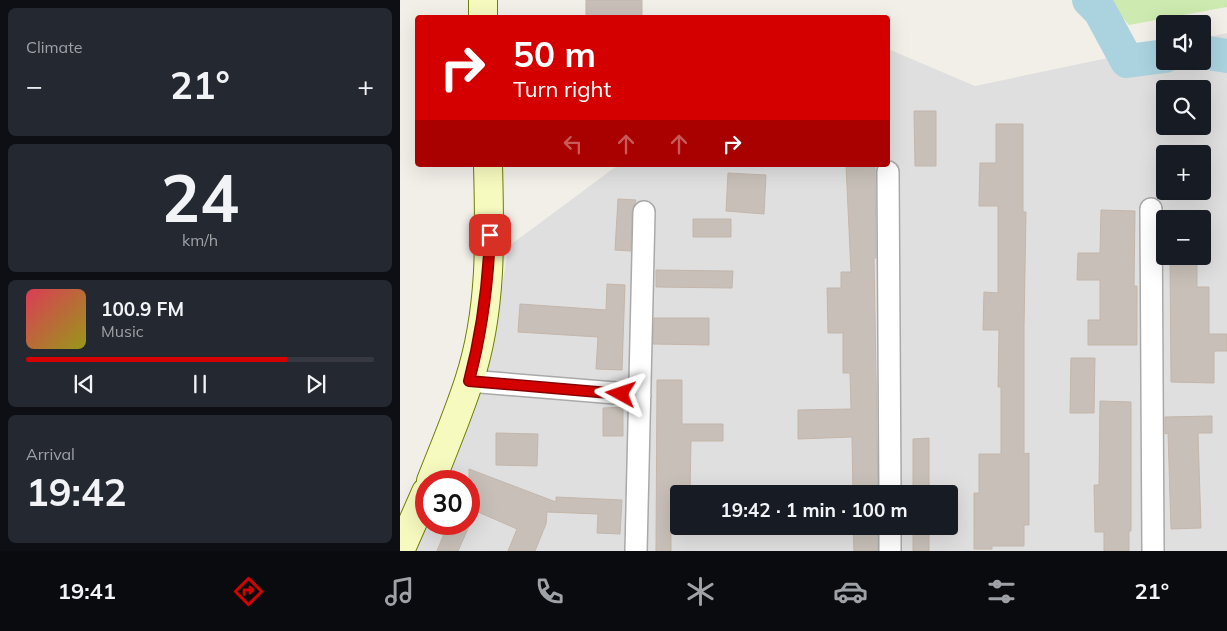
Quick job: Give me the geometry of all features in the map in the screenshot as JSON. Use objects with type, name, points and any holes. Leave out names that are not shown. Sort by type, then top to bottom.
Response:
[{"type":"main road","points":[[483,0],[483,15]]},
{"type":"main road","points":[[435,470],[469,381],[485,308],[490,235],[488,167]]},
{"type":"main road","points":[[400,551],[415,517]]},
{"type":"street","points":[[888,172],[890,485]]},
{"type":"street","points":[[1151,209],[1153,551]]},
{"type":"street","points":[[636,551],[644,212]]},
{"type":"street","points":[[469,381],[640,396]]},
{"type":"street","points":[[890,535],[890,551]]},
{"type":"shaded area","points":[[1227,33],[1227,551],[411,551],[420,535],[480,535],[480,470],[443,470],[491,348],[509,246],[615,167],[890,167],[890,50],[975,86],[1156,48],[1156,70],[1211,70],[1211,36]]},
{"type":"green space","points":[[1107,0],[1227,0],[1227,7],[1183,15],[1156,15],[1156,20],[1129,25]]},
{"type":"building","points":[[586,0],[642,0],[642,15],[586,15]]},
{"type":"building","points":[[914,111],[936,111],[936,166],[915,166]]},
{"type":"building","points":[[996,124],[1023,124],[1023,212],[1026,212],[1024,454],[1029,453],[1029,525],[1024,525],[1024,546],[992,546],[992,549],[974,549],[974,493],[979,493],[979,454],[1001,454],[1001,387],[998,387],[999,330],[983,330],[984,292],[998,293],[998,206],[979,206],[980,163],[996,163]]},
{"type":"building","points":[[846,167],[875,167],[876,258],[874,258],[878,485],[853,485],[852,437],[798,439],[798,410],[851,409],[850,373],[843,373],[843,333],[828,333],[827,288],[841,288],[841,272],[851,272]]},
{"type":"building","points":[[728,173],[766,175],[764,214],[726,211]]},
{"type":"building","points":[[618,199],[636,200],[632,212],[631,251],[615,250]]},
{"type":"building","points":[[1101,210],[1135,211],[1134,286],[1137,286],[1137,345],[1088,345],[1088,320],[1100,320],[1100,280],[1077,280],[1078,253],[1100,253]]},
{"type":"building","points":[[693,219],[731,219],[731,237],[693,237]]},
{"type":"building","points":[[1170,265],[1197,265],[1197,287],[1209,287],[1209,334],[1227,334],[1227,351],[1214,351],[1214,383],[1171,382]]},
{"type":"building","points":[[656,270],[733,271],[732,288],[656,287]]},
{"type":"building","points":[[607,284],[625,285],[622,370],[596,369],[598,337],[518,332],[520,304],[606,310]]},
{"type":"building","points":[[654,318],[709,318],[709,345],[653,344]]},
{"type":"building","points":[[1071,358],[1095,358],[1094,413],[1070,413]]},
{"type":"building","points":[[657,380],[682,380],[682,424],[723,424],[723,441],[691,441],[690,485],[670,485],[671,551],[656,551]]},
{"type":"building","points":[[1100,401],[1131,402],[1131,531],[1129,531],[1129,551],[1104,551],[1104,532],[1095,532],[1094,485],[1099,485]]},
{"type":"building","points":[[623,407],[623,436],[603,436],[603,408]]},
{"type":"building","points":[[1212,416],[1212,433],[1198,433],[1201,528],[1171,529],[1168,433],[1165,434],[1165,417]]},
{"type":"building","points":[[496,433],[538,434],[537,466],[496,465]]},
{"type":"building","points":[[929,438],[929,485],[913,485],[913,439]]},
{"type":"building","points":[[480,473],[556,502],[556,497],[622,500],[620,534],[597,533],[598,514],[547,512],[546,524],[535,551],[508,551],[517,529],[480,513]]},
{"type":"building","points":[[444,535],[465,535],[458,551],[437,551]]},
{"type":"building","points":[[853,535],[878,535],[878,551],[854,551]]},
{"type":"building","points":[[913,535],[929,535],[929,551],[913,551]]},
{"type":"waterway","points":[[1089,0],[1100,11],[1127,61],[1156,57]]},
{"type":"waterway","points":[[1211,53],[1227,56]]},
{"type":"route","points":[[490,235],[485,308],[469,381],[621,394]]}]
